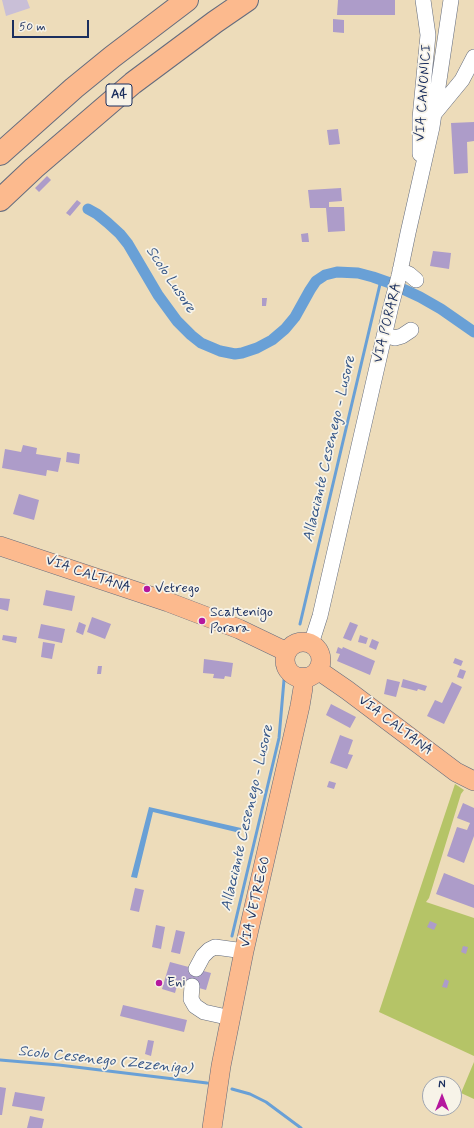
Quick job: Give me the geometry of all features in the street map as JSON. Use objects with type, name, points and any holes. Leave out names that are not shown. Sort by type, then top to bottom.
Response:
[{"type":"highway","name":"A4","points":[[0,154],[106,61],[187,0]]},
{"type":"highway","name":"A4","points":[[0,200],[34,168],[133,83],[246,0]]},
{"type":"main road","name":"VIA CALTANA","points":[[0,546],[168,602],[239,629],[287,652],[285,659],[286,666],[290,672],[296,676],[310,674],[347,690],[456,772],[474,781]]},
{"type":"main road","points":[[287,652],[291,646],[297,643],[304,642],[316,647],[319,652],[320,664],[310,674]]},
{"type":"main road","name":"VIA VETREGO","points":[[212,1128],[221,1066],[244,952],[303,688],[310,674]]},
{"type":"street","name":"VIA CANONICI","points":[[419,186],[420,118],[428,34],[424,0]]},
{"type":"street","name":"VIA PORARA","points":[[311,644],[320,616],[391,306],[400,273],[432,127],[451,0]]},
{"type":"street","name":"VIA CANONICI","points":[[434,114],[462,80],[474,57]]},
{"type":"street","points":[[400,273],[409,274],[416,280]]},
{"type":"street","points":[[385,335],[395,338],[402,336],[411,330]]},
{"type":"street","points":[[196,969],[203,956],[215,947],[244,952]]},
{"type":"street","points":[[192,986],[191,999],[195,1006],[204,1012],[231,1018]]},
{"type":"shaded area","points":[[2,0],[27,0],[30,8],[6,16]]},
{"type":"green space","points":[[455,784],[464,790],[461,794],[429,898],[426,902],[474,918],[474,1056],[379,1012]]},
{"type":"green space","points":[[474,1062],[474,1099],[462,1093]]},
{"type":"water","points":[[149,807],[241,828],[240,833],[153,812],[137,878],[131,877]]},
{"type":"building","points":[[338,0],[395,0],[395,15],[337,15]]},
{"type":"building","points":[[333,19],[344,20],[344,33],[333,32]]},
{"type":"building","points":[[474,122],[474,141],[467,142],[468,173],[454,174],[451,123]]},
{"type":"building","points":[[338,129],[340,144],[329,145],[327,130]]},
{"type":"building","points":[[47,176],[51,180],[39,192],[35,188]]},
{"type":"building","points":[[341,188],[342,201],[329,202],[329,207],[344,207],[345,231],[328,232],[326,208],[310,208],[308,190]]},
{"type":"building","points":[[77,200],[81,203],[70,216],[66,213]]},
{"type":"building","points":[[308,233],[309,242],[302,242],[301,234]]},
{"type":"building","points":[[433,251],[451,253],[449,269],[430,266]]},
{"type":"building","points":[[262,298],[267,298],[266,306],[262,306]]},
{"type":"building","points":[[23,445],[37,448],[36,454],[61,458],[58,472],[47,470],[46,476],[2,468],[5,449],[21,452]]},
{"type":"building","points":[[67,452],[80,454],[79,464],[66,462]]},
{"type":"building","points":[[19,494],[39,500],[34,520],[13,514]]},
{"type":"building","points":[[46,590],[75,596],[72,611],[43,605]]},
{"type":"building","points":[[0,598],[10,599],[8,611],[0,609]]},
{"type":"building","points":[[92,617],[111,624],[105,639],[87,632]]},
{"type":"building","points":[[79,622],[86,625],[83,635],[76,632]]},
{"type":"building","points":[[350,622],[358,625],[351,641],[343,638]]},
{"type":"building","points":[[41,624],[65,629],[62,643],[38,638]]},
{"type":"building","points":[[3,635],[17,637],[16,643],[2,640]]},
{"type":"building","points":[[360,635],[368,638],[366,644],[358,642]]},
{"type":"building","points":[[372,639],[379,642],[376,650],[369,647]]},
{"type":"building","points":[[43,642],[55,644],[52,659],[41,657]]},
{"type":"building","points":[[338,647],[342,649],[343,647],[375,661],[370,675],[337,661],[340,654],[336,653]]},
{"type":"building","points":[[455,658],[463,661],[461,666],[453,663]]},
{"type":"building","points":[[204,659],[233,663],[231,677],[225,676],[224,679],[213,678],[214,674],[203,673]]},
{"type":"building","points":[[98,666],[102,666],[101,674],[97,674]]},
{"type":"building","points":[[460,669],[466,671],[463,679],[457,677]]},
{"type":"building","points":[[387,679],[400,682],[396,697],[384,694]]},
{"type":"building","points":[[403,679],[427,686],[425,691],[418,689],[417,691],[401,687]]},
{"type":"building","points":[[452,682],[462,687],[444,724],[427,716],[435,700],[442,703]]},
{"type":"building","points":[[331,704],[356,717],[350,728],[326,715]]},
{"type":"building","points":[[340,735],[353,740],[348,754],[353,755],[347,769],[330,763]]},
{"type":"building","points":[[329,781],[336,783],[334,789],[327,787]]},
{"type":"building","points":[[463,803],[474,808],[474,836],[464,863],[447,856],[457,827],[467,830],[470,823],[457,818]]},
{"type":"building","points":[[444,873],[474,885],[474,908],[436,894]]},
{"type":"building","points":[[135,888],[144,890],[139,912],[130,910]]},
{"type":"building","points":[[430,921],[437,924],[434,930],[427,927]]},
{"type":"building","points":[[156,925],[165,927],[161,949],[152,947]]},
{"type":"building","points":[[176,930],[185,932],[180,954],[171,952]]},
{"type":"building","points":[[463,946],[468,947],[466,954],[461,952]]},
{"type":"building","points":[[170,962],[211,973],[206,990],[178,982],[175,993],[162,989]]},
{"type":"building","points":[[445,979],[449,981],[447,988],[442,987]]},
{"type":"building","points":[[123,1005],[187,1020],[184,1032],[120,1016]]},
{"type":"building","points":[[148,1040],[154,1041],[151,1056],[145,1054]]},
{"type":"building","points":[[0,1087],[6,1088],[2,1115],[0,1115]]},
{"type":"building","points":[[15,1092],[45,1097],[42,1111],[12,1106]]},
{"type":"building","points":[[30,1116],[44,1119],[42,1128],[27,1128]]},
{"type":"waterway","name":"Scolo Lusore","points":[[88,209],[108,223],[128,244],[158,295],[177,321],[201,343],[220,351],[235,354],[242,353],[257,348],[272,340],[285,329],[295,317],[316,281],[325,275],[337,272],[358,273],[390,283],[441,309],[474,332]]},
{"type":"waterway","name":"Allacciante Cesenego - Lusore","points":[[300,624],[381,280]]},
{"type":"waterway","name":"Allacciante Cesenego - Lusore","points":[[232,936],[279,738],[284,680]]},
{"type":"waterway","name":"Scolo Cesenego (Zezenigo)","points":[[0,1060],[59,1065],[207,1083]]},
{"type":"waterway","name":"Scolo Cesenego (Zezenigo)","points":[[232,1089],[250,1094],[266,1102],[301,1128]]},
{"type":"place","name":"Vetrego","points":[[147,589]]},
{"type":"place","name":"Scaltenigo Porara","points":[[202,621]]},
{"type":"place","name":"Eni","points":[[159,983]]}]
